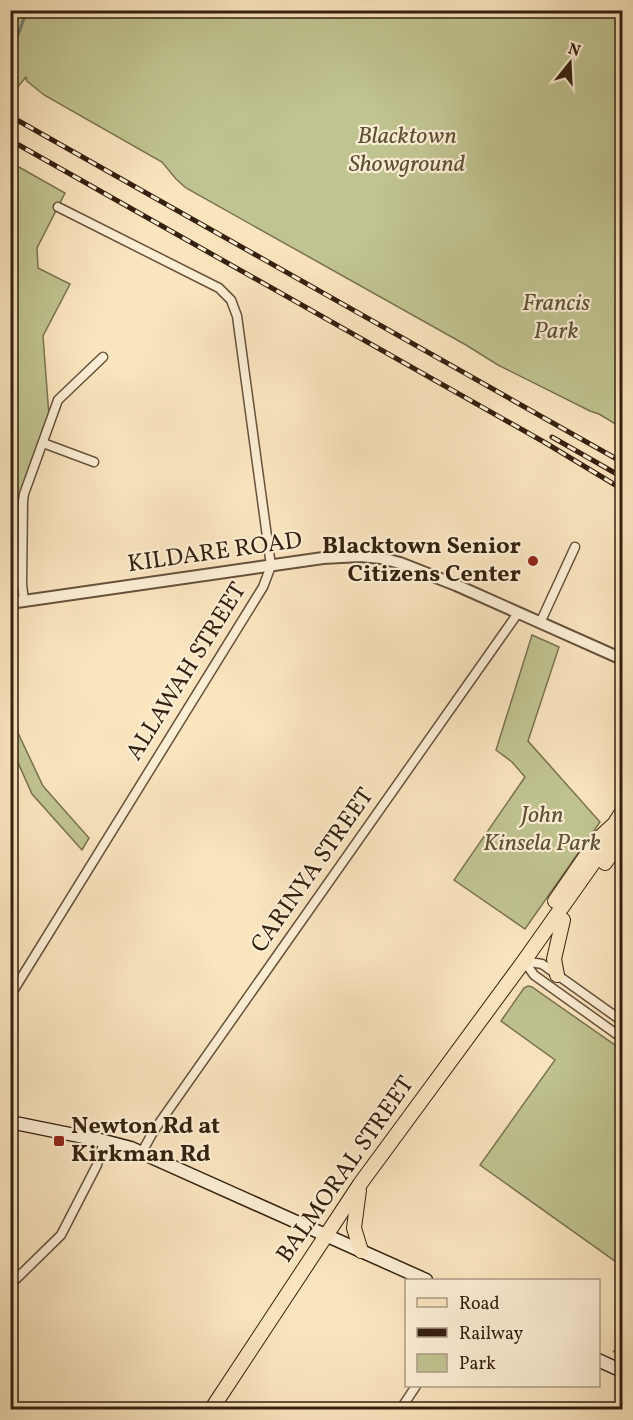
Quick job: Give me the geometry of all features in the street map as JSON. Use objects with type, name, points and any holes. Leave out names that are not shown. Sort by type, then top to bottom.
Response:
[{"type":"main road","name":"BALMORAL STREET","points":[[211,1410],[360,1185],[606,845],[619,817]]},
{"type":"main road","name":"BALMORAL STREET","points":[[524,961],[540,951],[622,838]]},
{"type":"main road","points":[[557,975],[554,959],[563,920]]},
{"type":"main road","points":[[10,1122],[118,1144],[142,1152],[422,1279]]},
{"type":"main road","points":[[360,1185],[354,1228],[361,1251]]},
{"type":"main road","points":[[600,1361],[622,1371]]},
{"type":"street","name":"ALLAWAH STREET","points":[[10,996],[263,587],[271,566],[237,316],[231,300],[219,288],[58,207]]},
{"type":"street","points":[[24,601],[22,584],[23,501],[58,400],[104,357]]},
{"type":"street","points":[[44,443],[94,462]]},
{"type":"street","points":[[540,623],[575,548]]},
{"type":"street","name":"KILDARE ROAD","points":[[10,603],[343,556],[381,558],[427,574],[622,659]]},
{"type":"street","name":"CARINYA STREET","points":[[142,1152],[159,1123],[518,613]]},
{"type":"street","points":[[524,961],[542,964],[622,1021]]},
{"type":"street","points":[[524,961],[534,975],[622,1038]]},
{"type":"street","points":[[10,1285],[61,1235],[97,1165],[104,1141]]},
{"type":"street","points":[[400,1410],[415,1387]]},
{"type":"street","points":[[617,1410],[622,1400]]},
{"type":"green space","name":"Blacktown Showground","points":[[10,11],[622,11],[622,428],[599,414],[498,365],[186,188],[162,162],[44,95],[27,81],[26,77],[11,95]]},
{"type":"green space","points":[[10,162],[65,193],[37,248],[38,268],[70,284],[43,336],[49,416],[19,496],[15,589],[11,589]]},
{"type":"green space","name":"John Kinsela Park","points":[[532,635],[559,647],[528,741],[600,822],[525,929],[454,880],[525,777],[512,762],[496,750]]},
{"type":"green space","points":[[10,651],[14,668],[18,733],[43,786],[89,838],[82,850],[32,794],[11,747]]},
{"type":"green space","points":[[528,986],[622,1050],[622,1343],[616,1262],[480,1165],[555,1060],[501,1021],[524,988]]},
{"type":"green space","points":[[622,1343],[622,1349],[613,1352]]},
{"type":"waterway","points":[[10,57],[27,10]]},
{"type":"railway","points":[[10,116],[622,462]]},
{"type":"railway","points":[[10,140],[544,442],[622,489]]},
{"type":"railway","points":[[552,437],[622,477]]},
{"type":"place","name":"Blacktown Senior Citizens Center","points":[[533,561]]},
{"type":"place","name":"Newton Rd at Kirkman Rd","points":[[59,1141]]},
{"type":"park label","name":"Francis Park","points":[[556,318]]}]
